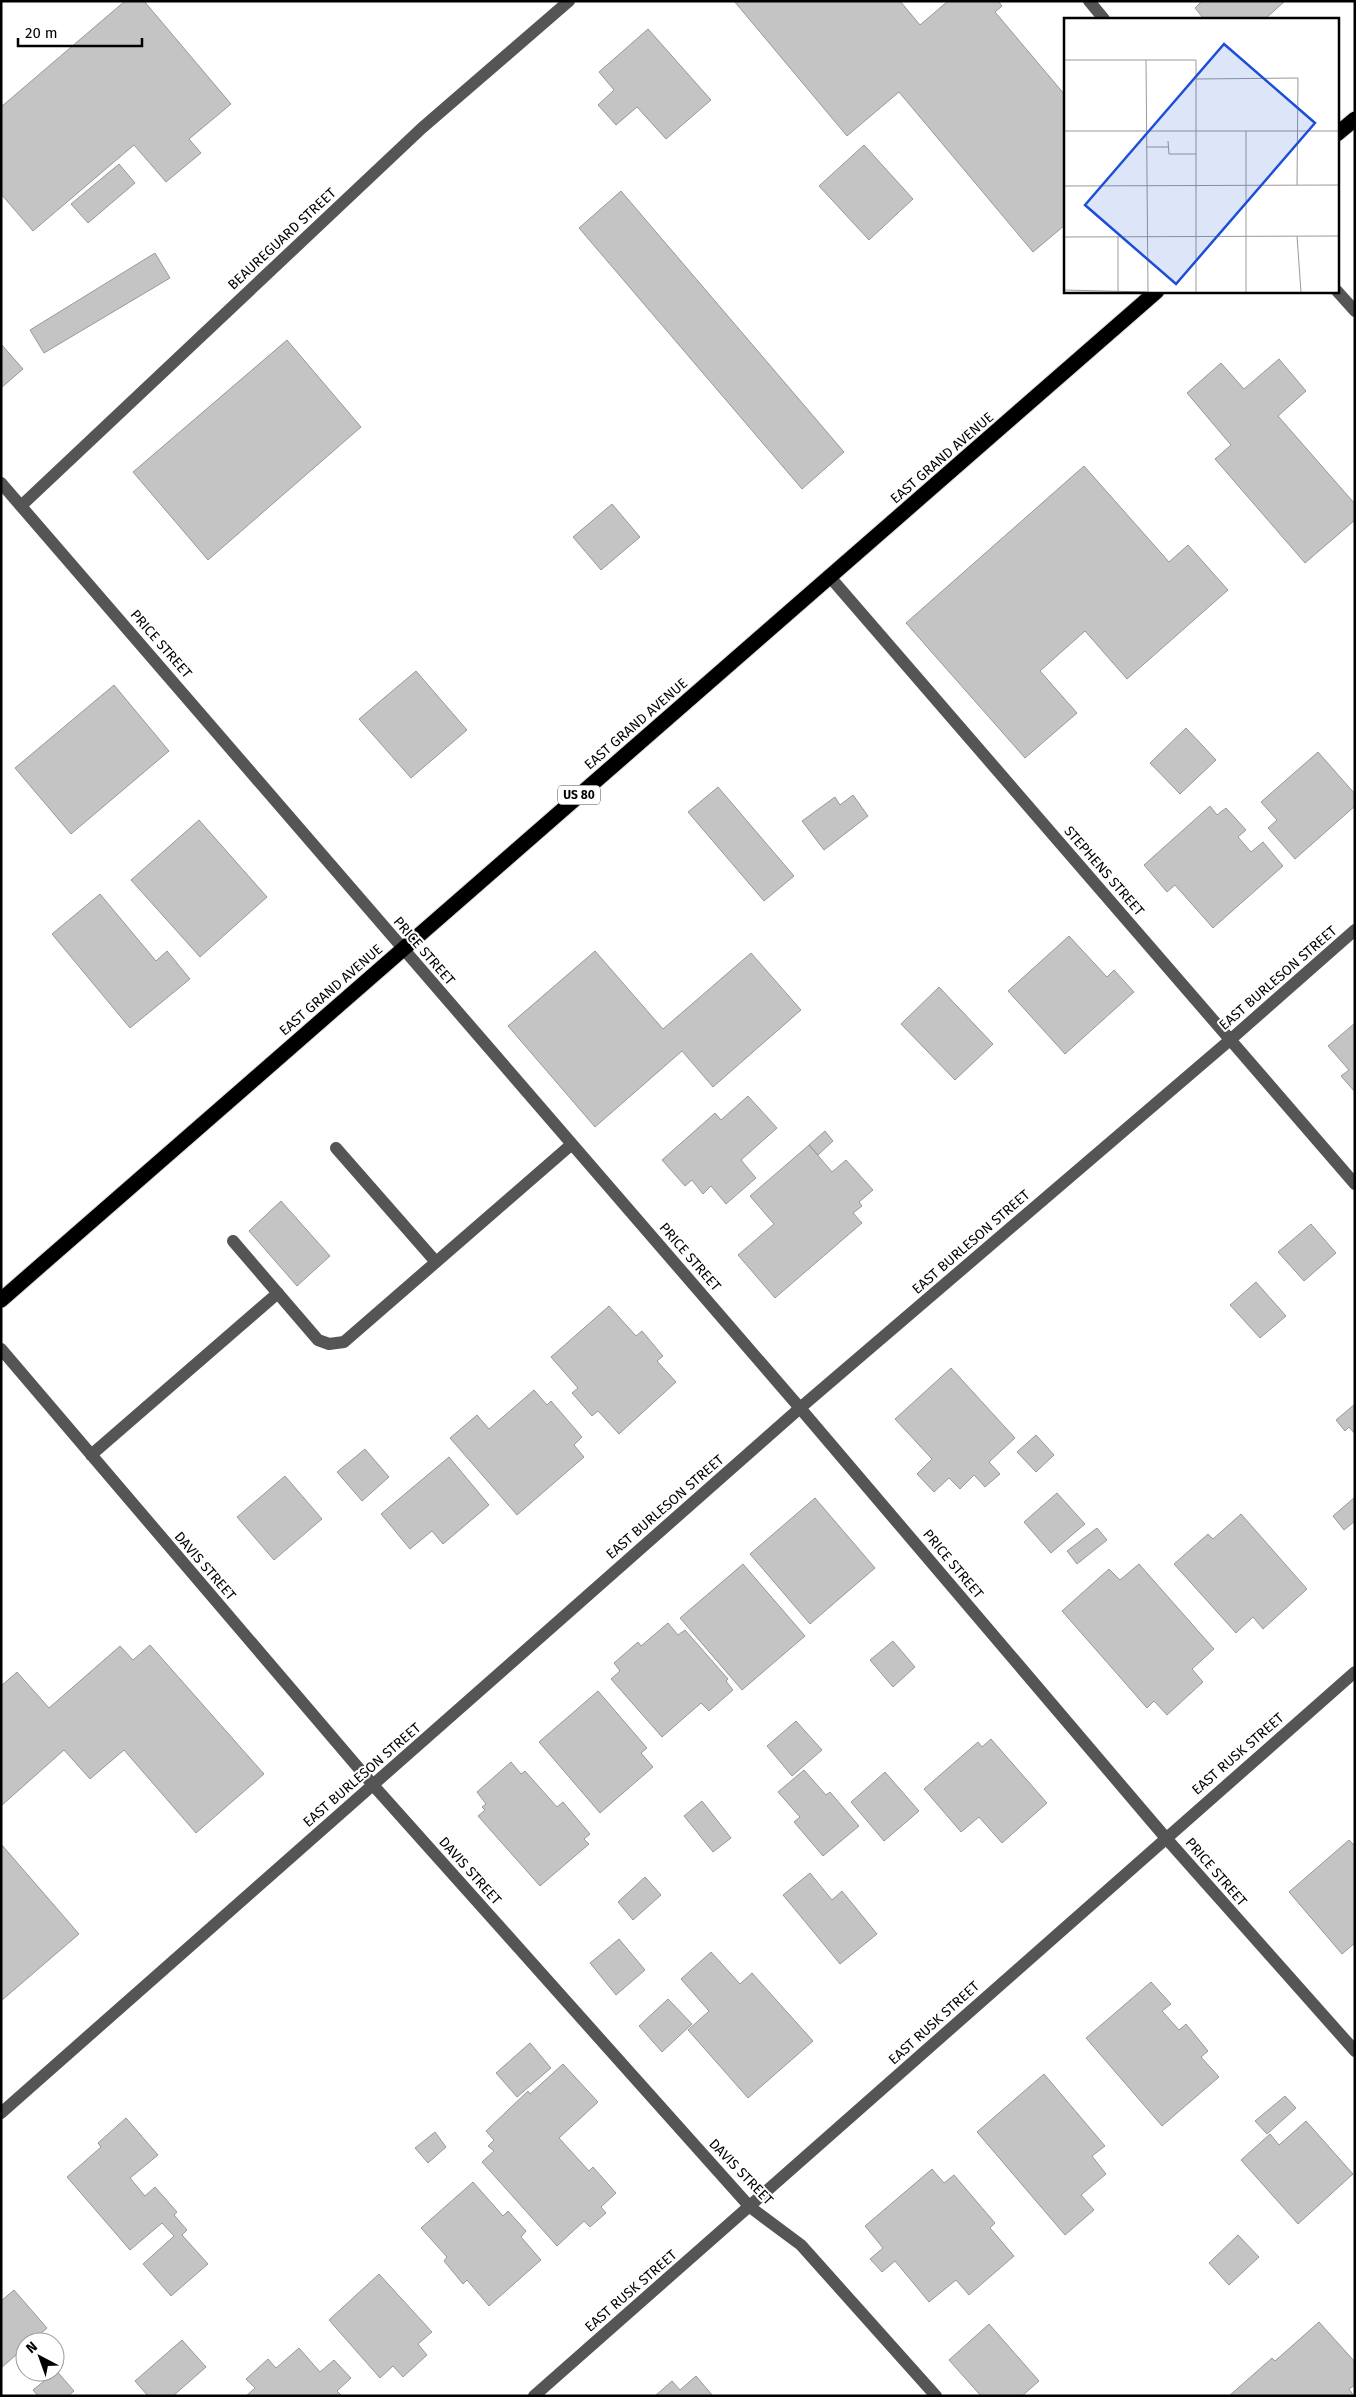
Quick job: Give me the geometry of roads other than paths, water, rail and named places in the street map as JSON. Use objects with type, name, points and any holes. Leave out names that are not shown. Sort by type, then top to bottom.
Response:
[{"type":"highway","points":[[1338,133],[1355,119]]},
{"type":"highway","name":"EAST GRAND AVENUE","points":[[1,1300],[1156,292]]},
{"type":"street","name":"BEAUREGUARD STREET","points":[[22,505],[422,128],[569,1]]},
{"type":"street","points":[[1089,1],[1103,18]]},
{"type":"street","points":[[1338,292],[1355,311]]},
{"type":"street","name":"PRICE STREET","points":[[1,483],[22,505],[403,950],[800,1408],[1166,1837],[1355,2051]]},
{"type":"street","name":"STEPHENS STREET","points":[[830,577],[1355,1184]]},
{"type":"street","name":"EAST BURLESON STREET","points":[[1,2113],[800,1408],[1230,1040],[1355,930]]},
{"type":"street","points":[[233,1241],[318,1340],[329,1344],[344,1342],[572,1144]]},
{"type":"street","points":[[336,1148],[436,1262]]},
{"type":"street","points":[[91,1455],[278,1293]]},
{"type":"street","name":"DAVIS STREET","points":[[1,1349],[373,1785],[750,2207],[801,2245],[936,2396]]},
{"type":"street","name":"EAST RUSK STREET","points":[[534,2396],[1355,1672]]}]
